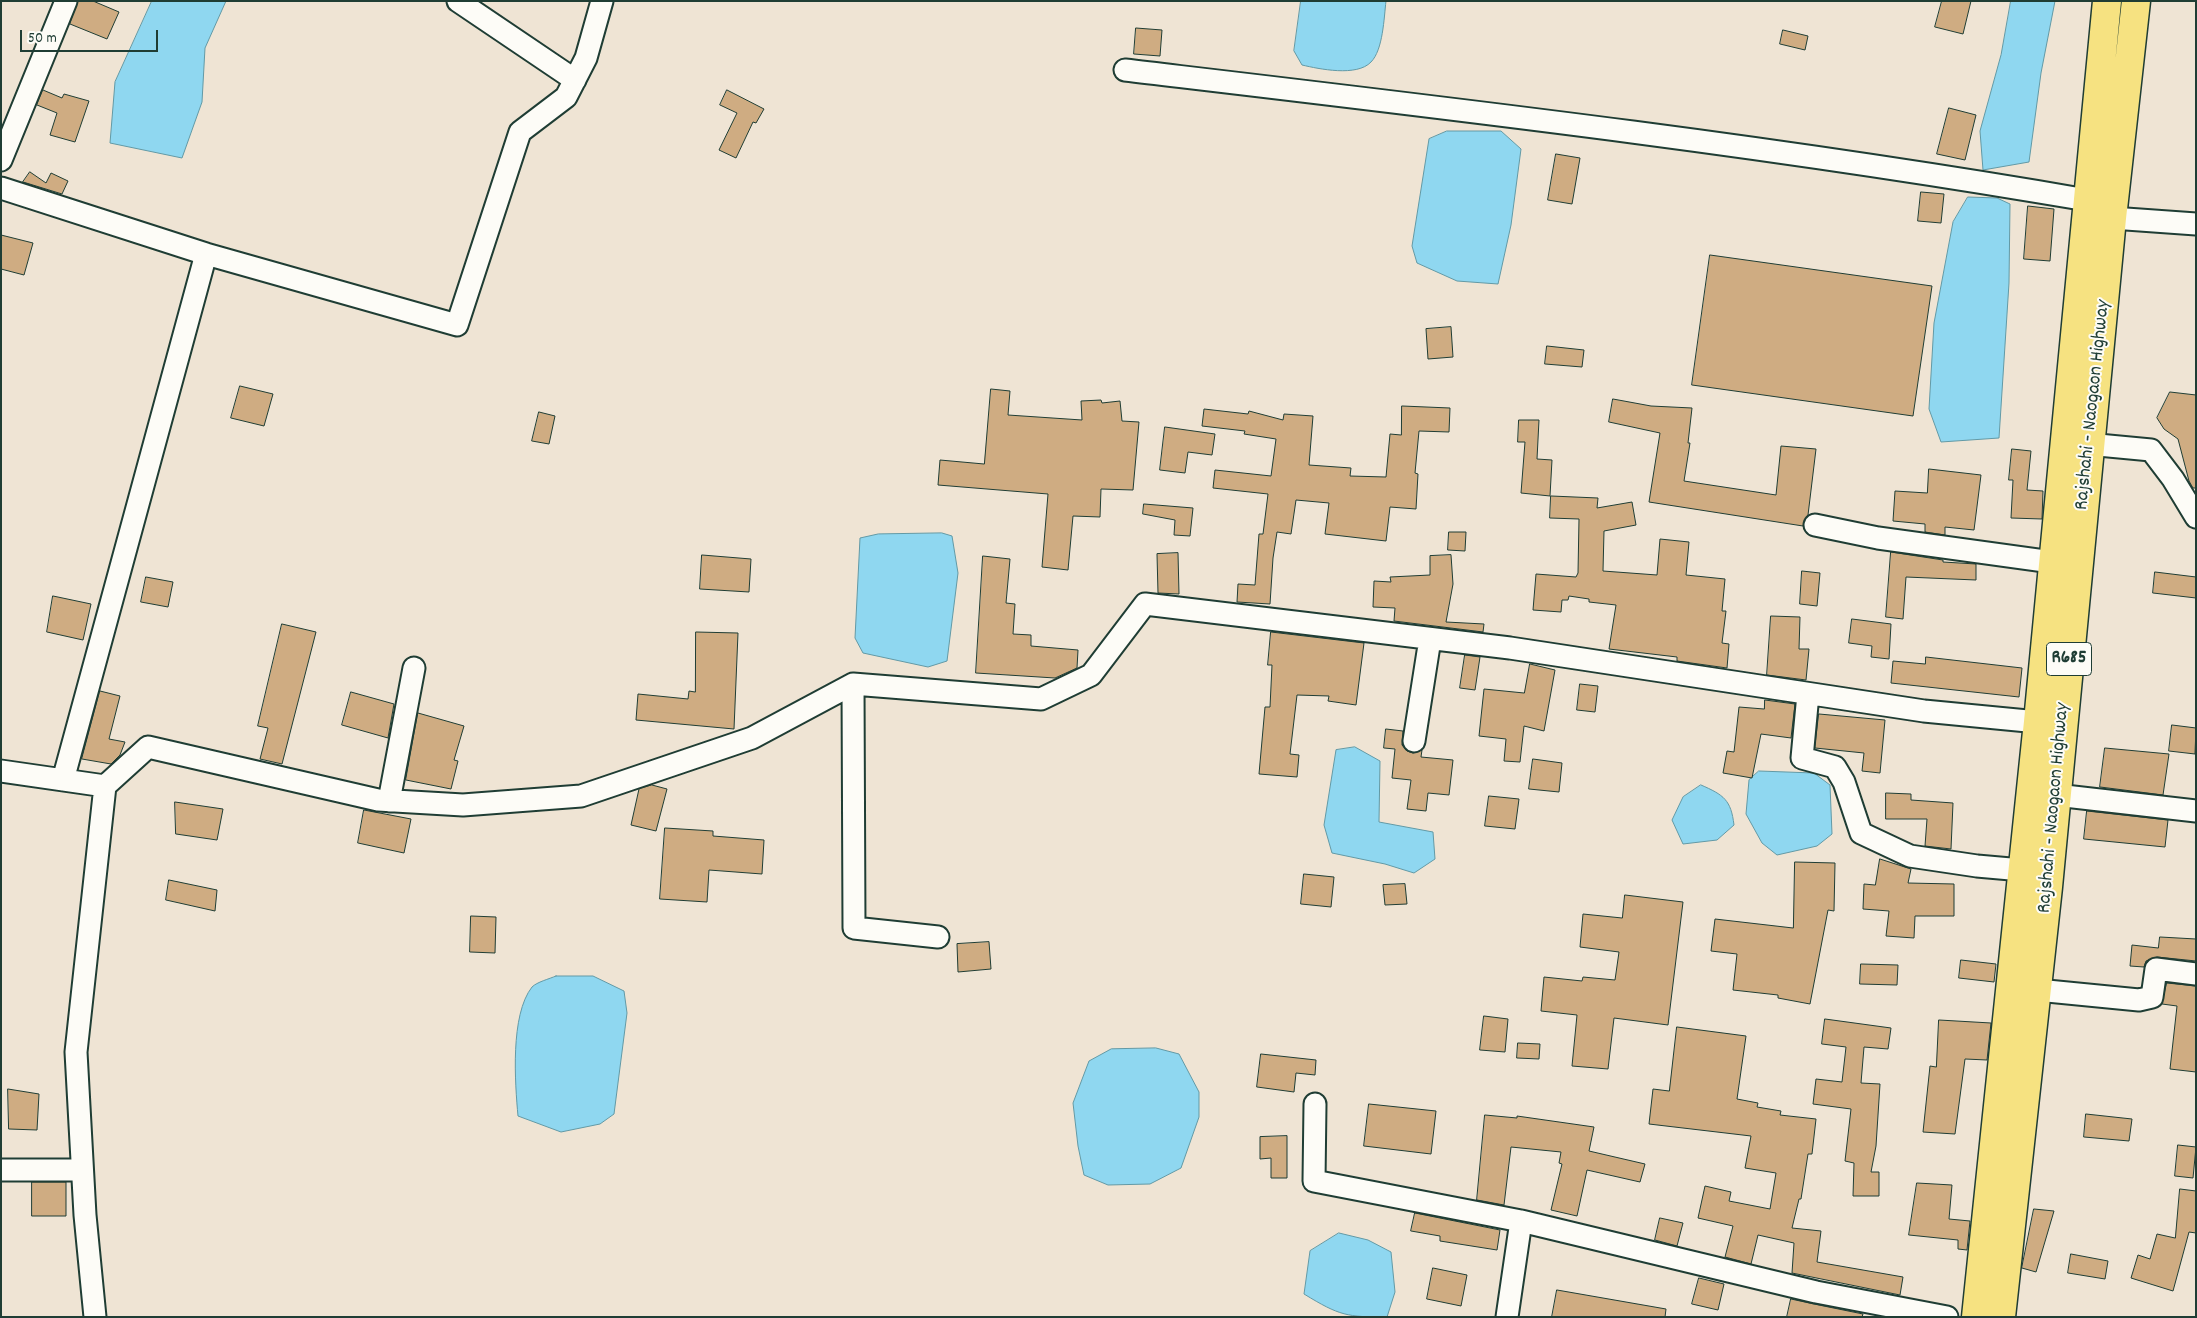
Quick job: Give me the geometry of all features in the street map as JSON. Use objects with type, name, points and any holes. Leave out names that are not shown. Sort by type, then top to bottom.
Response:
[{"type":"main road","name":"Rajshahi - Naogaon Highway","points":[[2001,1317],[2037,990],[2056,795],[2077,443],[2087,200],[2107,1]]},
{"type":"main road","name":"Rajshahi - Naogaon Highway","points":[[1976,1317],[2038,722],[2052,562],[2077,443],[2112,218],[2136,1]]},
{"type":"street","points":[[1,160],[66,1]]},
{"type":"street","points":[[458,1],[575,80]]},
{"type":"street","points":[[1,188],[206,254],[457,325],[520,132],[566,97],[586,58],[602,1]]},
{"type":"street","points":[[1125,70],[1543,120],[1968,180],[2087,200]]},
{"type":"street","points":[[2112,218],[2196,224]]},
{"type":"street","points":[[63,780],[206,254]]},
{"type":"street","points":[[2077,443],[2150,450],[2173,479],[2196,517]]},
{"type":"street","points":[[1815,525],[1878,538],[2052,562]]},
{"type":"street","points":[[95,1317],[82,1170],[76,1052],[105,786],[148,747],[378,800],[463,805],[581,796],[752,738],[853,684],[1040,699],[1091,675],[1145,604],[1510,648],[1924,711],[2038,722]]},
{"type":"street","points":[[1414,741],[1430,638]]},
{"type":"street","points":[[389,801],[414,668]]},
{"type":"street","points":[[853,684],[854,928],[938,937]]},
{"type":"street","points":[[1808,694],[1802,758],[1835,767],[1844,782],[1861,833],[1910,856],[1977,866],[2022,870]]},
{"type":"street","points":[[1,771],[105,786]]},
{"type":"street","points":[[2056,795],[2196,811]]},
{"type":"street","points":[[2037,990],[2139,1000],[2152,997],[2156,969],[2196,974]]},
{"type":"street","points":[[1315,1104],[1314,1182],[1522,1221],[1816,1292],[1947,1317]]},
{"type":"street","points":[[1,1170],[82,1170]]},
{"type":"street","points":[[1507,1317],[1522,1221]]},
{"type":"water","points":[[152,1],[226,1],[205,48],[202,102],[182,158],[110,143],[115,82]]},
{"type":"water","points":[[1301,1],[1386,1],[1380,42],[1375,57],[1371,62],[1365,67],[1347,71],[1328,70],[1302,65],[1294,51]]},
{"type":"water","points":[[2011,1],[2055,1],[2041,73],[2029,162],[1983,170],[1980,131],[2001,55]]},
{"type":"water","points":[[1447,131],[1501,131],[1521,149],[1511,225],[1498,284],[1457,281],[1417,263],[1412,246],[1429,139]]},
{"type":"water","points":[[1968,197],[1997,198],[2010,204],[2009,283],[1999,438],[1941,442],[1929,409],[1934,323],[1953,222]]},
{"type":"water","points":[[942,533],[952,536],[958,573],[947,661],[928,667],[863,653],[855,638],[860,538],[878,534]]},
{"type":"water","points":[[1355,747],[1380,761],[1379,822],[1433,832],[1435,859],[1414,873],[1385,864],[1332,853],[1324,825],[1336,750]]},
{"type":"water","points":[[1759,771],[1814,773],[1830,785],[1832,834],[1817,846],[1777,855],[1762,843],[1746,814],[1749,780]]},
{"type":"water","points":[[1701,785],[1725,799],[1731,810],[1734,825],[1717,840],[1683,844],[1672,820],[1683,797]]},
{"type":"water","points":[[556,976],[593,976],[624,991],[627,1013],[614,1114],[600,1124],[561,1132],[518,1116],[515,1068],[517,1031],[525,999],[534,985]]},
{"type":"water","points":[[1156,1048],[1179,1054],[1199,1092],[1199,1117],[1181,1168],[1150,1184],[1108,1185],[1084,1175],[1078,1146],[1073,1103],[1089,1061],[1111,1049]]},
{"type":"water","points":[[1339,1233],[1368,1240],[1391,1252],[1395,1292],[1387,1317],[1344,1314],[1304,1294],[1310,1251]]},
{"type":"building","points":[[78,1],[93,1],[119,12],[107,39],[70,24]]},
{"type":"building","points":[[1942,1],[1971,1],[1963,34],[1935,27]]},
{"type":"building","points":[[1136,28],[1162,30],[1160,56],[1134,54]]},
{"type":"building","points":[[1783,30],[1808,36],[1805,50],[1780,44]]},
{"type":"building","points":[[43,90],[62,98],[64,94],[89,101],[75,142],[50,135],[57,113],[37,105]]},
{"type":"building","points":[[727,90],[764,109],[756,123],[753,122],[736,158],[719,150],[737,113],[720,105]]},
{"type":"building","points":[[1949,108],[1976,115],[1965,160],[1937,154]]},
{"type":"building","points":[[1556,154],[1580,158],[1572,204],[1548,200]]},
{"type":"building","points":[[30,172],[46,183],[51,173],[68,181],[62,194],[23,182]]},
{"type":"building","points":[[1921,192],[1944,194],[1941,223],[1918,221]]},
{"type":"building","points":[[2028,206],[2054,209],[2050,261],[2024,259]]},
{"type":"building","points":[[1,235],[33,243],[24,275],[1,269]]},
{"type":"building","points":[[1710,255],[1932,286],[1913,416],[1692,385]]},
{"type":"building","points":[[1451,327],[1453,357],[1428,359],[1426,329]]},
{"type":"building","points":[[1547,346],[1584,350],[1582,367],[1545,364]]},
{"type":"building","points":[[240,386],[273,394],[264,426],[231,418]]},
{"type":"building","points":[[991,389],[1010,391],[1008,415],[1082,420],[1081,401],[1101,400],[1102,403],[1120,401],[1122,421],[1139,422],[1133,490],[1101,489],[1100,517],[1073,516],[1068,570],[1042,567],[1048,494],[938,485],[940,460],[984,464]]},
{"type":"building","points":[[2170,392],[2196,395],[2196,488],[2193,488],[2189,481],[2178,439],[2164,429],[2157,418]]},
{"type":"building","points":[[1613,399],[1651,406],[1692,408],[1688,443],[1690,443],[1684,481],[1776,495],[1781,446],[1816,449],[1808,515],[1803,526],[1649,502],[1660,433],[1609,422]]},
{"type":"building","points":[[1402,406],[1450,408],[1449,432],[1419,431],[1415,473],[1418,474],[1416,509],[1390,507],[1386,541],[1325,534],[1329,503],[1296,500],[1291,534],[1277,532],[1270,604],[1237,602],[1238,584],[1255,585],[1259,534],[1263,534],[1268,494],[1213,488],[1215,470],[1271,476],[1276,439],[1244,434],[1245,431],[1202,426],[1204,409],[1248,414],[1249,411],[1283,420],[1284,414],[1313,416],[1309,465],[1351,468],[1350,476],[1386,477],[1390,434],[1401,435]]},
{"type":"building","points":[[539,412],[555,416],[549,444],[532,441]]},
{"type":"building","points":[[1519,420],[1539,420],[1537,459],[1552,460],[1550,496],[1521,493],[1525,442],[1518,442]]},
{"type":"building","points":[[1165,427],[1215,434],[1212,455],[1188,452],[1185,473],[1160,470]]},
{"type":"building","points":[[2012,449],[2031,451],[2027,490],[2043,491],[2042,519],[2011,518],[2013,480],[2009,480]]},
{"type":"building","points":[[1929,469],[1981,475],[1974,530],[1945,527],[1945,535],[1925,532],[1925,524],[1893,521],[1895,491],[1927,493]]},
{"type":"building","points":[[1551,496],[1598,498],[1597,508],[1632,502],[1636,525],[1604,531],[1603,571],[1657,575],[1660,539],[1689,542],[1686,575],[1725,579],[1722,611],[1726,611],[1722,643],[1729,644],[1727,668],[1677,661],[1677,657],[1609,649],[1616,605],[1589,602],[1589,599],[1569,596],[1568,600],[1562,600],[1561,612],[1533,610],[1536,574],[1576,577],[1578,573],[1579,519],[1550,518]]},
{"type":"building","points":[[1144,504],[1193,508],[1190,536],[1174,535],[1175,520],[1143,514]]},
{"type":"building","points":[[1449,532],[1466,532],[1465,551],[1448,550]]},
{"type":"building","points":[[1891,552],[1943,560],[1943,562],[1976,564],[1976,580],[1906,577],[1903,619],[1886,617]]},
{"type":"building","points":[[1178,553],[1179,594],[1158,593],[1157,554]]},
{"type":"building","points":[[702,555],[751,559],[749,592],[700,589]]},
{"type":"building","points":[[1451,555],[1453,584],[1446,622],[1484,624],[1483,632],[1394,621],[1395,608],[1373,607],[1374,581],[1391,582],[1390,577],[1430,575],[1430,556]]},
{"type":"building","points":[[983,556],[1010,559],[1006,603],[1015,604],[1013,634],[1031,635],[1031,646],[1078,650],[1077,668],[1055,678],[976,673]]},
{"type":"building","points":[[1802,571],[1820,573],[1817,606],[1800,604]]},
{"type":"building","points":[[2155,572],[2196,577],[2196,598],[2153,593]]},
{"type":"building","points":[[146,577],[173,582],[168,607],[141,602]]},
{"type":"building","points":[[53,596],[91,604],[83,640],[47,632]]},
{"type":"building","points":[[1771,616],[1800,617],[1799,649],[1809,649],[1806,680],[1767,675]]},
{"type":"building","points":[[1852,619],[1891,624],[1889,659],[1871,657],[1872,646],[1849,643]]},
{"type":"building","points":[[282,624],[316,632],[282,764],[260,759],[268,728],[258,726]]},
{"type":"building","points":[[696,632],[738,633],[734,729],[636,720],[638,694],[688,699],[689,691],[695,692]]},
{"type":"building","points":[[1271,632],[1364,643],[1356,705],[1328,701],[1329,696],[1297,695],[1290,754],[1299,755],[1297,777],[1259,774],[1265,707],[1270,707],[1272,665],[1268,665]]},
{"type":"building","points":[[1465,655],[1480,657],[1475,690],[1460,688]]},
{"type":"building","points":[[1926,657],[2022,668],[2019,697],[1891,683],[1893,661],[1925,664]]},
{"type":"building","points":[[1530,664],[1555,670],[1544,731],[1524,726],[1520,762],[1504,761],[1506,739],[1479,736],[1484,689],[1524,693]]},
{"type":"building","points":[[1580,684],[1598,686],[1595,712],[1577,710]]},
{"type":"building","points":[[100,691],[120,696],[109,739],[125,742],[120,755],[111,764],[82,759]]},
{"type":"building","points":[[351,692],[394,704],[388,738],[342,725]]},
{"type":"building","points":[[1765,700],[1795,704],[1791,738],[1761,734],[1752,778],[1723,773],[1727,751],[1734,752],[1739,707],[1764,709]]},
{"type":"building","points":[[418,713],[464,726],[454,760],[458,761],[451,789],[406,780]]},
{"type":"building","points":[[1819,714],[1885,720],[1880,773],[1862,771],[1864,753],[1815,748]]},
{"type":"building","points":[[2172,725],[2196,728],[2195,754],[2169,751]]},
{"type":"building","points":[[1386,729],[1403,731],[1402,745],[1407,751],[1413,753],[1422,750],[1421,757],[1453,760],[1449,795],[1428,793],[1426,811],[1407,809],[1411,780],[1392,778],[1395,749],[1384,748]]},
{"type":"building","points":[[2105,748],[2169,754],[2163,795],[2100,787]]},
{"type":"building","points":[[1533,759],[1562,763],[1559,792],[1529,789]]},
{"type":"building","points":[[652,785],[667,789],[656,831],[631,825],[639,789]]},
{"type":"building","points":[[1886,793],[1911,794],[1911,800],[1953,803],[1951,849],[1925,846],[1927,819],[1886,819]]},
{"type":"building","points":[[1489,796],[1519,799],[1515,829],[1485,826]]},
{"type":"building","points":[[175,802],[223,809],[217,840],[176,834]]},
{"type":"building","points":[[364,810],[411,819],[404,853],[358,843]]},
{"type":"building","points":[[2087,811],[2168,820],[2165,847],[2084,839]]},
{"type":"building","points":[[665,828],[713,831],[713,836],[764,840],[762,874],[709,870],[707,902],[660,899]]},
{"type":"building","points":[[1880,859],[1911,869],[1908,883],[1954,884],[1954,916],[1915,916],[1914,938],[1886,936],[1889,911],[1863,909],[1864,884],[1875,885]]},
{"type":"building","points":[[1795,862],[1835,863],[1834,911],[1828,910],[1810,1004],[1778,998],[1778,995],[1733,990],[1737,954],[1711,951],[1715,919],[1793,928]]},
{"type":"building","points":[[1304,874],[1334,877],[1331,907],[1301,904]]},
{"type":"building","points":[[169,880],[217,890],[215,911],[166,900]]},
{"type":"building","points":[[1405,884],[1407,904],[1385,905],[1383,885]]},
{"type":"building","points":[[1625,895],[1683,902],[1668,1025],[1614,1018],[1608,1069],[1572,1066],[1577,1015],[1541,1011],[1544,977],[1582,981],[1583,977],[1615,980],[1619,952],[1580,947],[1583,914],[1622,918]]},
{"type":"building","points":[[471,916],[496,917],[495,953],[470,952]]},
{"type":"building","points":[[2160,937],[2196,939],[2196,961],[2157,957],[2146,961],[2144,967],[2130,966],[2132,945],[2158,948]]},
{"type":"building","points":[[989,942],[991,969],[958,972],[957,944]]},
{"type":"building","points":[[1961,960],[1996,964],[1994,982],[1959,978]]},
{"type":"building","points":[[1861,964],[1898,965],[1897,985],[1860,984]]},
{"type":"building","points":[[2167,983],[2196,986],[2196,1072],[2170,1069],[2177,1006],[2162,1004]]},
{"type":"building","points":[[1484,1016],[1508,1019],[1505,1052],[1480,1050]]},
{"type":"building","points":[[1825,1019],[1891,1028],[1888,1049],[1864,1047],[1861,1083],[1880,1084],[1876,1146],[1871,1172],[1879,1172],[1879,1196],[1853,1196],[1854,1163],[1845,1161],[1851,1109],[1813,1104],[1816,1079],[1842,1082],[1846,1047],[1822,1044]]},
{"type":"building","points":[[1939,1020],[1991,1023],[1987,1060],[1965,1059],[1955,1134],[1923,1132],[1930,1066],[1936,1067]]},
{"type":"building","points":[[1677,1027],[1746,1036],[1737,1099],[1758,1103],[1757,1107],[1781,1111],[1780,1115],[1816,1119],[1812,1154],[1808,1154],[1801,1199],[1799,1199],[1792,1228],[1821,1231],[1817,1262],[1903,1277],[1900,1295],[1792,1273],[1794,1243],[1758,1235],[1751,1264],[1725,1257],[1733,1226],[1698,1218],[1705,1186],[1731,1192],[1729,1201],[1770,1209],[1776,1173],[1745,1168],[1751,1136],[1649,1124],[1653,1089],[1669,1091]]},
{"type":"building","points":[[1518,1043],[1540,1044],[1539,1059],[1517,1058]]},
{"type":"building","points":[[1261,1054],[1316,1060],[1315,1075],[1296,1073],[1294,1092],[1257,1087]]},
{"type":"building","points":[[8,1089],[39,1094],[37,1130],[9,1129]]},
{"type":"building","points":[[1369,1104],[1436,1111],[1431,1154],[1364,1146]]},
{"type":"building","points":[[2086,1114],[2132,1119],[2129,1141],[2084,1137]]},
{"type":"building","points":[[1485,1115],[1517,1118],[1517,1116],[1594,1127],[1589,1151],[1645,1164],[1640,1182],[1587,1170],[1577,1216],[1551,1210],[1562,1164],[1559,1163],[1561,1152],[1511,1147],[1504,1205],[1477,1200]]},
{"type":"building","points":[[1287,1136],[1287,1178],[1271,1178],[1271,1158],[1260,1159],[1260,1137]]},
{"type":"building","points":[[2178,1145],[2196,1147],[2193,1178],[2175,1176]]},
{"type":"building","points":[[32,1182],[66,1182],[66,1216],[32,1216]]},
{"type":"building","points":[[1917,1183],[1952,1185],[1949,1219],[1970,1221],[1967,1250],[1958,1249],[1958,1240],[1909,1235]]},
{"type":"building","points":[[2180,1189],[2196,1191],[2196,1233],[2189,1232],[2173,1291],[2131,1278],[2138,1255],[2150,1259],[2157,1234],[2175,1238]]},
{"type":"building","points":[[2034,1209],[2054,1211],[2036,1272],[2022,1268]]},
{"type":"building","points":[[1415,1213],[1500,1230],[1497,1250],[1440,1241],[1440,1236],[1411,1231]]},
{"type":"building","points":[[1660,1218],[1683,1223],[1677,1246],[1655,1240]]},
{"type":"building","points":[[2071,1254],[2108,1261],[2105,1279],[2068,1273]]},
{"type":"building","points":[[1433,1268],[1467,1275],[1461,1306],[1427,1299]]},
{"type":"building","points":[[1699,1278],[1724,1284],[1718,1310],[1692,1304]]},
{"type":"building","points":[[1557,1290],[1666,1309],[1665,1317],[1552,1317]]},
{"type":"building","points":[[1791,1299],[1863,1314],[1862,1317],[1787,1317]]}]
